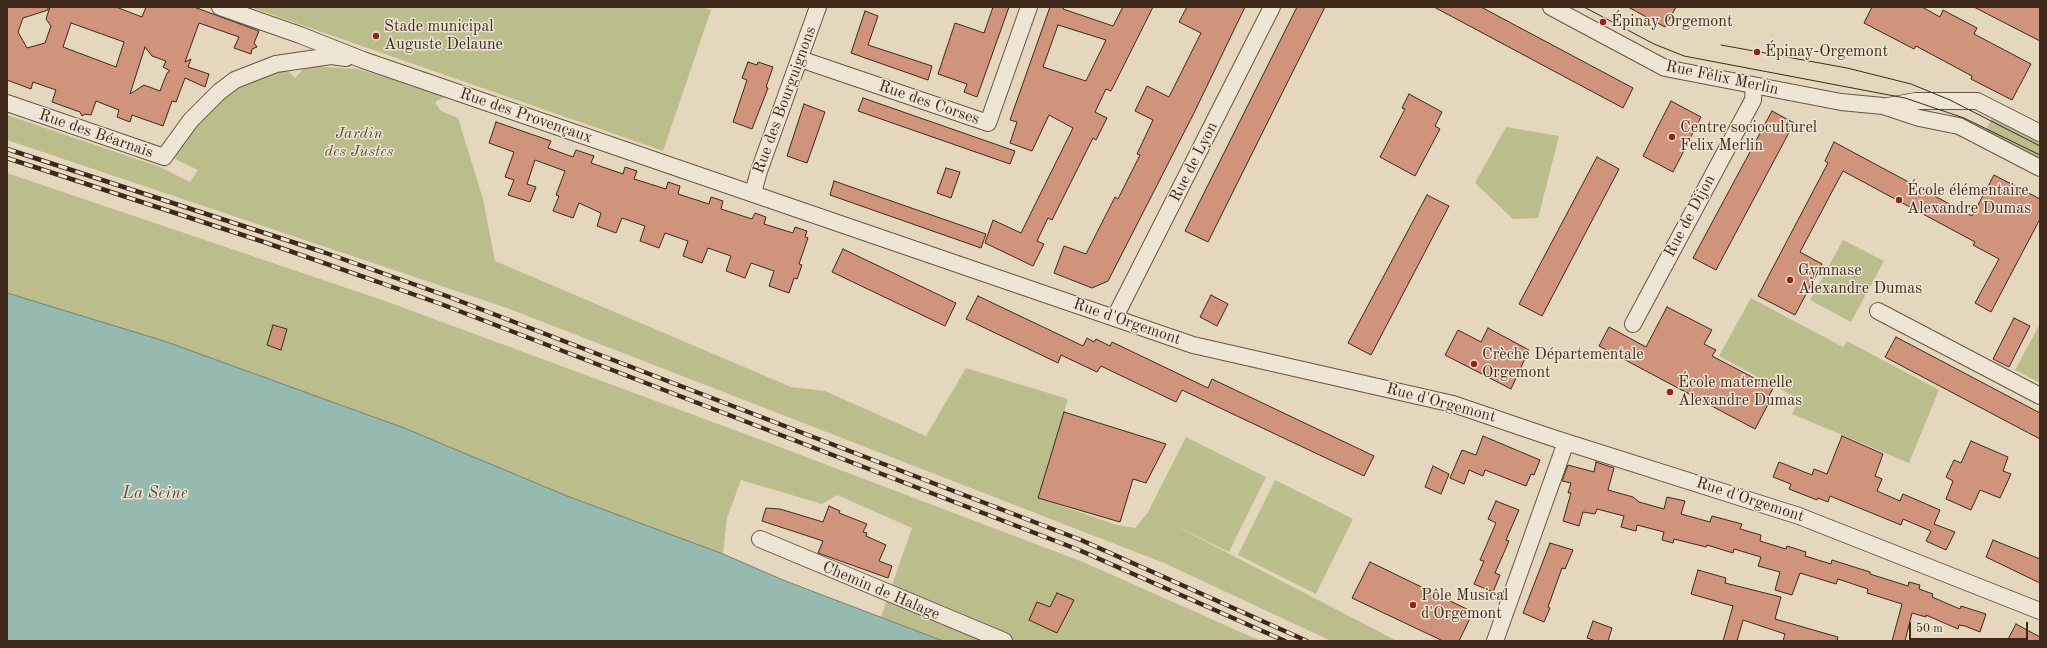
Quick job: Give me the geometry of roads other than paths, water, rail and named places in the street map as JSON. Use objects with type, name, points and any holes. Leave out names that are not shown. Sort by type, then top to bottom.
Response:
[{"type":"street","name":"Rue des Provençaux","points":[[220,7],[300,35],[363,60],[833,221]]},
{"type":"street","name":"Rue des Bourguignons","points":[[753,193],[759,171],[818,7]]},
{"type":"street","name":"Rue des Corses","points":[[800,59],[988,123],[1029,7]]},
{"type":"street","name":"Rue de Lyon","points":[[1115,317],[1272,7]]},
{"type":"street","name":"Rue Félix Merlin","points":[[1550,7],[1665,68],[1841,102],[1883,106],[1919,118],[1959,126],[2040,168]]},
{"type":"street","name":"Rue des Béarnais","points":[[7,103],[164,157],[191,120],[219,92],[234,80],[276,64],[302,59],[331,56],[363,60]]},
{"type":"street","name":"Rue de Dijon","points":[[1633,324],[1753,100],[1754,86]]},
{"type":"street","name":"Rue Félix Merlin","points":[[1883,106],[1916,101],[1977,101],[2040,133]]},
{"type":"street","points":[[1959,126],[1977,101]]},
{"type":"street","name":"Rue d'Orgemont","points":[[833,221],[1193,345],[1454,404],[1566,442],[1799,516],[2040,611]]},
{"type":"street","points":[[1878,311],[2040,396]]},
{"type":"street","points":[[1495,641],[1566,442]]},
{"type":"street","name":"Chemin de Halage","points":[[760,539],[1004,641]]},
{"type":"water","name":"La Seine","points":[[7,293],[164,341],[404,428],[567,496],[723,554],[783,580],[943,641],[7,641]]},
{"type":"tram line","points":[[1584,7],[1654,44],[1684,56],[1905,98],[1964,118],[2040,155]]},
{"type":"tram line","points":[[1721,45],[1847,68],[1911,84],[1950,100],[2040,146]]},
{"type":"railway","points":[[7,149],[323,252],[444,295],[1081,540],[1307,641]]},
{"type":"railway","points":[[7,158],[264,242],[441,304],[1079,550],[1285,641]]},
{"type":"place","name":"Épinay Orgemont","points":[[1603,22]]},
{"type":"place","name":"Stade municipal Auguste Delaune","points":[[376,36]]},
{"type":"place","name":"Épinay-Orgemont","points":[[1757,52]]},
{"type":"place","name":"Centre socioculturel Felix Merlin","points":[[1672,137]]},
{"type":"place","name":"École élémentaire Alexandre Dumas","points":[[1899,200]]},
{"type":"place","name":"Gymnase Alexandre Dumas","points":[[1790,280]]},
{"type":"place","name":"Crèche Départementale Orgemont","points":[[1474,364]]},
{"type":"place","name":"École maternelle Alexandre Dumas","points":[[1670,392]]},
{"type":"place","name":"Pôle Musical d'Orgemont","points":[[1413,605]]},
{"type":"park label","name":"Jardin des Justes","points":[[359,143]]}]
